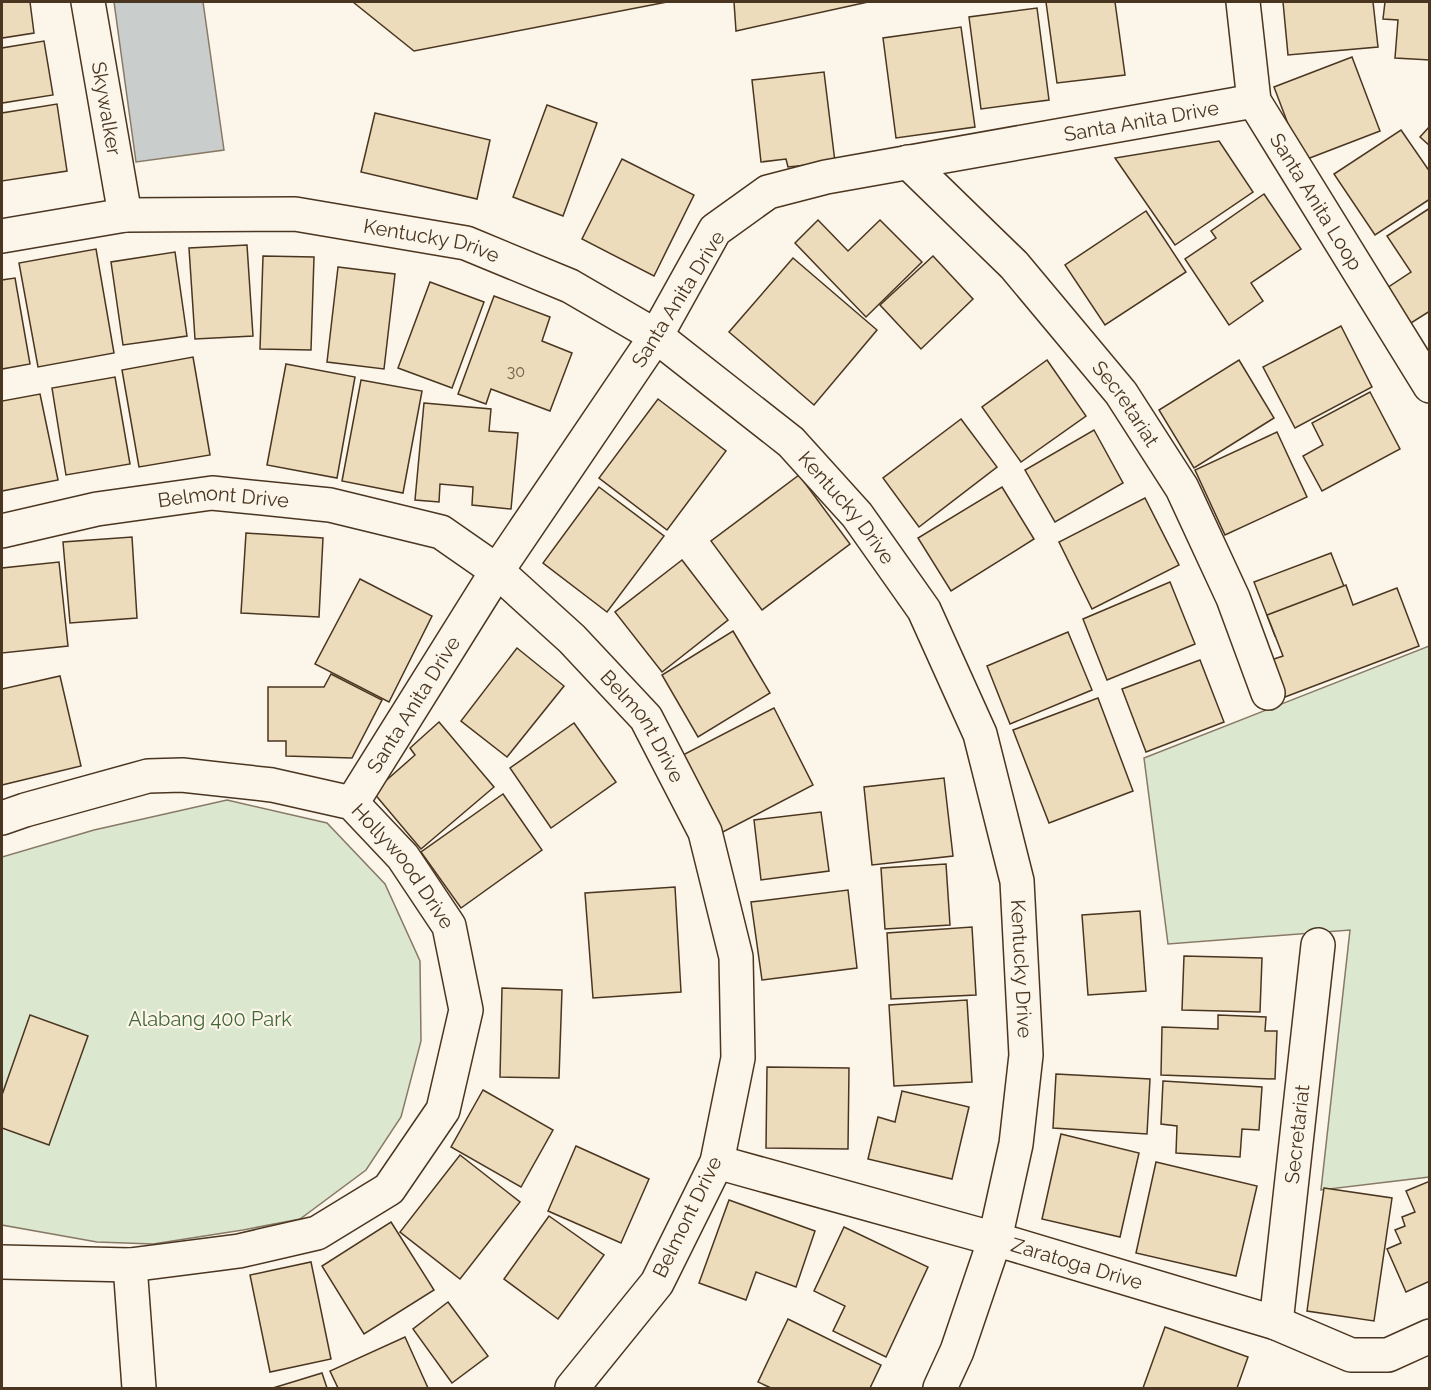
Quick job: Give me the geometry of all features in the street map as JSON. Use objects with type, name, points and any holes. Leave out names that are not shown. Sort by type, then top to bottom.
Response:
[{"type":"street","name":"Skywalker","points":[[88,2],[125,215]]},
{"type":"street","name":"Santa Anita Loop","points":[[1242,2],[1254,101],[1430,386]]},
{"type":"street","name":"Santa Anita Drive","points":[[352,803],[497,571],[656,336],[715,230],[768,192],[826,177],[1254,101]]},
{"type":"street","name":"Secretariat","points":[[908,162],[1014,265],[1121,393],[1182,488],[1233,598],[1268,693]]},
{"type":"street","name":"Kentucky Drive","points":[[2,236],[125,215],[295,214],[466,243],[570,286],[656,336],[791,442],[856,515],[924,610],[980,734],[1017,881],[1026,1055],[1016,1144],[995,1239],[957,1351],[940,1389]]},
{"type":"street","name":"Belmont Drive","points":[[2,531],[98,509],[212,493],[330,505],[441,532],[497,571],[572,639],[646,718],[705,832],[736,957],[738,1058],[717,1162],[657,1283],[572,1389]]},
{"type":"street","name":"Hollywood Drive","points":[[2,818],[148,776],[182,775],[272,785],[352,803],[404,857],[449,926],[466,1010],[442,1110],[388,1189],[317,1233],[239,1251],[130,1265],[2,1262]]},
{"type":"street","name":"Secretariat","points":[[1276,1323],[1318,945]]},
{"type":"street","name":"Zaratoga Drive","points":[[717,1162],[995,1239],[1276,1323],[1351,1355],[1388,1355],[1430,1336]]},
{"type":"street","points":[[130,1265],[139,1389]]},
{"type":"green space","points":[[1429,646],[1429,1177],[1321,1190],[1350,930],[1168,944],[1144,758]]},
{"type":"green space","name":"Alabang 400 Park","points":[[227,800],[327,823],[385,884],[420,961],[421,1041],[401,1117],[366,1170],[300,1219],[153,1244],[97,1242],[2,1225],[2,857],[94,830]]},
{"type":"shaded area","points":[[114,2],[203,2],[224,150],[136,162]]},
{"type":"building","points":[[2,2],[30,2],[34,33],[2,38]]},
{"type":"building","points":[[353,2],[667,2],[414,51]]},
{"type":"building","points":[[734,2],[868,2],[736,31]]},
{"type":"building","points":[[1046,2],[1115,2],[1125,75],[1057,83]]},
{"type":"building","points":[[1283,2],[1373,2],[1378,47],[1288,55]]},
{"type":"building","points":[[1385,2],[1430,2],[1430,60],[1395,58],[1398,20],[1383,19]]},
{"type":"building","points":[[1037,8],[1049,100],[981,109],[969,17]]},
{"type":"building","points":[[961,27],[975,127],[896,138],[883,38]]},
{"type":"building","points":[[44,41],[53,95],[2,103],[2,48]]},
{"type":"building","points":[[1352,57],[1380,131],[1302,161],[1274,87]]},
{"type":"building","points":[[824,72],[835,162],[788,167],[786,159],[761,162],[752,80]]},
{"type":"building","points":[[57,104],[67,171],[2,181],[2,113]]},
{"type":"building","points":[[547,105],[597,123],[563,216],[513,197]]},
{"type":"building","points":[[375,113],[490,140],[477,199],[361,172]]},
{"type":"building","points":[[1430,126],[1430,146],[1420,137]]},
{"type":"building","points":[[1401,130],[1430,172],[1430,199],[1375,235],[1334,174]]},
{"type":"building","points":[[1219,141],[1253,192],[1175,245],[1115,158]]},
{"type":"building","points":[[622,159],[694,195],[654,276],[582,239]]},
{"type":"building","points":[[1264,194],[1301,249],[1251,283],[1263,301],[1229,325],[1185,259],[1216,238],[1211,231]]},
{"type":"building","points":[[1430,208],[1430,311],[1411,323],[1387,288],[1411,272],[1387,236]]},
{"type":"building","points":[[1146,211],[1186,272],[1105,325],[1065,265]]},
{"type":"building","points":[[818,220],[848,251],[880,220],[922,262],[866,317],[795,243]]},
{"type":"building","points":[[247,245],[253,336],[195,339],[189,248]]},
{"type":"building","points":[[96,249],[114,353],[38,367],[19,263]]},
{"type":"building","points":[[175,252],[187,336],[123,345],[111,262]]},
{"type":"building","points":[[263,256],[314,257],[311,350],[260,349]]},
{"type":"building","points":[[933,256],[973,299],[921,349],[880,305]]},
{"type":"building","points":[[793,258],[877,330],[814,405],[729,332]]},
{"type":"building","points":[[338,267],[395,274],[384,369],[327,362]]},
{"type":"building","points":[[15,278],[30,364],[2,369],[2,280]]},
{"type":"building","points":[[430,282],[484,302],[452,388],[398,368]]},
{"type":"building","points":[[494,296],[550,317],[542,341],[572,353],[550,411],[491,389],[486,404],[458,394]]},
{"type":"building","points":[[1341,326],[1372,387],[1295,428],[1263,367]]},
{"type":"building","points":[[193,357],[210,455],[139,467],[122,370]]},
{"type":"building","points":[[1047,360],[1086,416],[1021,462],[982,407]]},
{"type":"building","points":[[1239,360],[1274,418],[1194,468],[1159,410]]},
{"type":"building","points":[[286,364],[355,377],[337,478],[267,465]]},
{"type":"building","points":[[115,377],[130,464],[66,475],[52,388]]},
{"type":"building","points":[[361,380],[422,391],[403,493],[342,481]]},
{"type":"building","points":[[1370,392],[1400,449],[1322,491],[1303,456],[1323,445],[1312,423]]},
{"type":"building","points":[[40,394],[58,480],[2,491],[2,401]]},
{"type":"building","points":[[658,399],[726,451],[667,530],[599,478]]},
{"type":"building","points":[[424,403],[491,409],[489,431],[518,433],[511,509],[472,505],[473,487],[440,484],[439,502],[415,500]]},
{"type":"building","points":[[961,419],[997,467],[919,527],[883,478]]},
{"type":"building","points":[[1094,430],[1123,483],[1055,522],[1025,470]]},
{"type":"building","points":[[1277,432],[1307,497],[1225,535],[1195,470]]},
{"type":"building","points":[[799,475],[850,544],[762,610],[711,541]]},
{"type":"building","points":[[599,487],[664,536],[607,612],[543,563]]},
{"type":"building","points":[[1002,487],[1034,539],[951,591],[918,538]]},
{"type":"building","points":[[1145,498],[1179,565],[1092,609],[1059,542]]},
{"type":"building","points":[[246,533],[323,538],[319,617],[241,613]]},
{"type":"building","points":[[132,537],[137,618],[70,623],[63,542]]},
{"type":"building","points":[[1331,553],[1352,607],[1275,636],[1254,582]]},
{"type":"building","points":[[682,560],[728,620],[662,672],[615,612]]},
{"type":"building","points":[[59,562],[68,646],[2,653],[2,568]]},
{"type":"building","points":[[360,579],[432,616],[389,702],[315,664]]},
{"type":"building","points":[[1170,582],[1195,644],[1107,680],[1083,619]]},
{"type":"building","points":[[1346,585],[1353,605],[1397,588],[1419,646],[1285,697],[1271,660],[1283,656],[1267,615]]},
{"type":"building","points":[[733,631],[770,693],[698,737],[662,675]]},
{"type":"building","points":[[1068,632],[1092,690],[1010,724],[987,666]]},
{"type":"building","points":[[517,648],[564,686],[507,757],[461,721]]},
{"type":"building","points":[[1200,660],[1224,722],[1146,752],[1122,689]]},
{"type":"building","points":[[331,674],[382,700],[352,758],[286,756],[286,741],[268,741],[268,687],[324,687]]},
{"type":"building","points":[[60,676],[81,766],[2,785],[2,689]]},
{"type":"building","points":[[1098,698],[1133,791],[1049,823],[1013,730]]},
{"type":"building","points":[[774,708],[813,785],[719,834],[679,757]]},
{"type":"building","points":[[439,722],[494,787],[421,849],[373,792],[415,755],[410,748]]},
{"type":"building","points":[[574,723],[616,782],[551,828],[510,768]]},
{"type":"building","points":[[944,778],[953,856],[872,865],[864,787]]},
{"type":"building","points":[[503,794],[542,850],[461,908],[421,852]]},
{"type":"building","points":[[821,812],[829,871],[761,880],[754,820]]},
{"type":"building","points":[[946,864],[950,925],[885,929],[881,868]]},
{"type":"building","points":[[675,887],[681,992],[593,998],[585,893]]},
{"type":"building","points":[[848,890],[857,968],[762,980],[751,902]]},
{"type":"building","points":[[1140,911],[1146,991],[1088,995],[1082,915]]},
{"type":"building","points":[[972,927],[976,995],[891,999],[887,933]]},
{"type":"building","points":[[1184,956],[1262,958],[1260,1012],[1182,1010]]},
{"type":"building","points":[[502,988],[562,990],[559,1078],[500,1077]]},
{"type":"building","points":[[967,1000],[972,1082],[894,1086],[889,1005]]},
{"type":"building","points":[[30,1015],[88,1036],[49,1145],[2,1128],[2,1095]]},
{"type":"building","points":[[1218,1015],[1266,1017],[1265,1031],[1277,1031],[1275,1079],[1161,1075],[1162,1027],[1218,1029]]},
{"type":"building","points":[[767,1067],[849,1068],[848,1149],[766,1148]]},
{"type":"building","points":[[1056,1074],[1150,1079],[1147,1134],[1053,1128]]},
{"type":"building","points":[[1163,1081],[1262,1087],[1259,1130],[1242,1129],[1240,1157],[1176,1153],[1177,1126],[1161,1124]]},
{"type":"building","points":[[483,1090],[553,1130],[521,1187],[451,1147]]},
{"type":"building","points":[[902,1091],[969,1107],[952,1179],[868,1159],[878,1117],[895,1122]]},
{"type":"building","points":[[1061,1134],[1139,1153],[1120,1237],[1042,1219]]},
{"type":"building","points":[[576,1146],[649,1179],[621,1243],[548,1211]]},
{"type":"building","points":[[460,1155],[520,1202],[460,1279],[400,1232]]},
{"type":"building","points":[[1156,1162],[1257,1186],[1236,1276],[1136,1253]]},
{"type":"building","points":[[1430,1181],[1430,1281],[1406,1292],[1387,1249],[1401,1243],[1395,1230],[1405,1226],[1402,1217],[1415,1212],[1406,1191]]},
{"type":"building","points":[[1324,1188],[1392,1198],[1374,1321],[1307,1311]]},
{"type":"building","points":[[729,1200],[815,1231],[796,1287],[756,1272],[746,1300],[699,1283]]},
{"type":"building","points":[[549,1216],[604,1255],[558,1319],[504,1279]]},
{"type":"building","points":[[391,1222],[434,1290],[364,1334],[322,1266]]},
{"type":"building","points":[[844,1227],[928,1267],[886,1357],[833,1331],[845,1306],[814,1291]]},
{"type":"building","points":[[311,1262],[331,1359],[270,1372],[250,1275]]},
{"type":"building","points":[[448,1302],[488,1356],[452,1383],[413,1329]]},
{"type":"building","points":[[788,1319],[881,1365],[870,1388],[771,1388],[758,1382]]},
{"type":"building","points":[[1165,1327],[1248,1357],[1237,1388],[1143,1388]]},
{"type":"building","points":[[405,1337],[428,1388],[338,1388],[330,1371]]},
{"type":"building","points":[[322,1373],[327,1388],[273,1388]]}]
